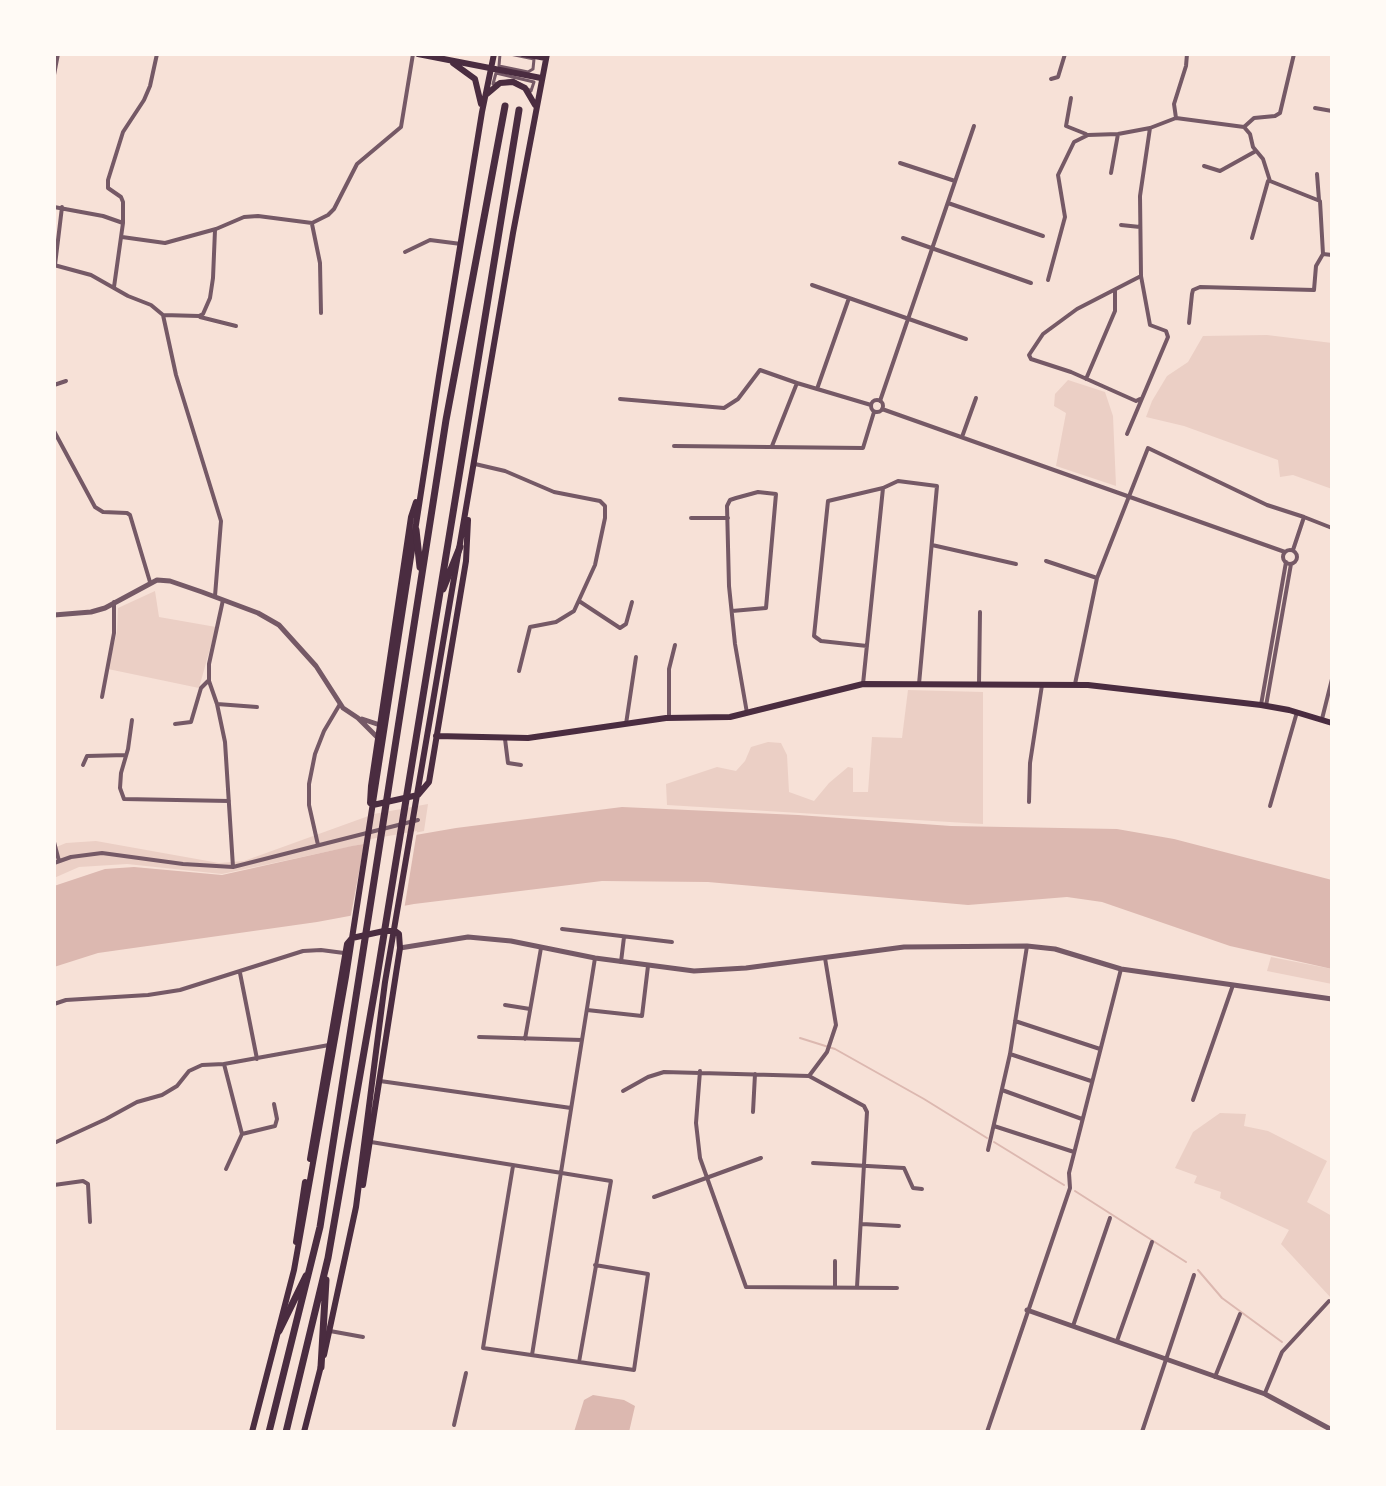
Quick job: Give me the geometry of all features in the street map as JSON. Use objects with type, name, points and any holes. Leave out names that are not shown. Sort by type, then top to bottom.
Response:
[{"type":"highway","points":[[269,1432],[313,1263],[463,316],[505,106]]},
{"type":"highway","points":[[286,1432],[328,1258],[519,110]]},
{"type":"highway","points":[[416,530],[421,577]]},
{"type":"highway","points":[[437,603],[460,547]]},
{"type":"highway","points":[[321,1367],[328,1258]]},
{"type":"highway","points":[[279,1331],[313,1263]]},
{"type":"main road","points":[[416,54],[541,78]]},
{"type":"main road","points":[[252,1432],[294,1270],[346,977],[482,112],[497,54]]},
{"type":"main road","points":[[356,1207],[385,982],[546,56],[523,54]]},
{"type":"main road","points":[[448,61],[463,68],[475,79],[482,112]]},
{"type":"main road","points":[[485,97],[500,83],[513,82],[525,88],[536,106]]},
{"type":"main road","points":[[421,487],[411,517],[380,725],[381,739],[369,797],[373,805],[422,792],[429,782],[466,561],[468,505]]},
{"type":"main road","points":[[436,736],[528,738],[669,718],[747,714],[863,684],[1075,685],[1264,705],[1332,723]]},
{"type":"main road","points":[[294,1270],[296,1236],[344,953],[352,938],[391,930],[399,934],[400,948],[371,1142],[330,1331],[304,1432]]},
{"type":"street","points":[[54,75],[58,54]]},
{"type":"street","points":[[114,287],[122,237],[123,202],[108,188],[108,180],[123,132],[150,86],[157,54]]},
{"type":"street","points":[[122,237],[165,243],[216,229],[244,217],[312,223],[334,209],[357,164],[401,127],[416,54]]},
{"type":"street","points":[[497,54],[499,66],[528,72],[533,69],[534,59],[510,54]]},
{"type":"street","points":[[1051,79],[1058,77],[1065,54]]},
{"type":"street","points":[[1176,118],[1174,104],[1187,54]]},
{"type":"street","points":[[1244,127],[1254,118],[1280,113],[1294,54]]},
{"type":"street","points":[[496,73],[534,82],[531,91],[513,80],[493,84],[496,73]]},
{"type":"street","points":[[1071,98],[1066,126],[1088,135],[1150,128],[1176,118],[1244,127],[1263,159],[1269,179],[1252,238]]},
{"type":"street","points":[[1315,108],[1332,111]]},
{"type":"street","points":[[882,409],[880,401],[974,126]]},
{"type":"street","points":[[1127,434],[1168,337],[1166,331],[1150,325],[1141,276],[1140,196],[1150,128]]},
{"type":"street","points":[[1111,173],[1118,134]]},
{"type":"street","points":[[1048,280],[1065,217],[1058,175],[1074,142],[1088,135]]},
{"type":"street","points":[[1204,166],[1220,171],[1256,151]]},
{"type":"street","points":[[900,163],[955,181]]},
{"type":"street","points":[[1189,323],[1193,290],[1200,287],[1314,290],[1316,266],[1323,254],[1317,174]]},
{"type":"street","points":[[1269,179],[1320,201]]},
{"type":"street","points":[[948,203],[1043,236]]},
{"type":"street","points":[[54,207],[123,223]]},
{"type":"street","points":[[62,207],[55,265],[91,275],[151,305],[163,315],[179,386],[221,521],[215,596]]},
{"type":"street","points":[[312,223],[320,263],[321,313]]},
{"type":"street","points":[[1121,225],[1140,227]]},
{"type":"street","points":[[199,316],[210,298],[216,229]]},
{"type":"street","points":[[1322,234],[1332,232]]},
{"type":"street","points":[[903,238],[1031,283]]},
{"type":"street","points":[[405,252],[430,240],[461,244]]},
{"type":"street","points":[[1323,254],[1332,255]]},
{"type":"street","points":[[1141,276],[1077,309],[1043,334],[1029,352],[1031,359],[1136,401],[1142,398]]},
{"type":"street","points":[[812,285],[966,339]]},
{"type":"street","points":[[1086,379],[1115,311],[1115,290]]},
{"type":"street","points":[[817,389],[849,298]]},
{"type":"street","points":[[163,315],[199,316],[236,326]]},
{"type":"street","points":[[620,399],[724,408],[738,399],[760,370],[871,405]]},
{"type":"street","points":[[54,385],[66,381]]},
{"type":"street","points":[[772,447],[797,383]]},
{"type":"street","points":[[962,437],[976,398]]},
{"type":"street","points":[[871,405],[874,401],[880,401]]},
{"type":"street","points":[[674,446],[863,448],[874,412],[871,405]]},
{"type":"street","points":[[874,412],[882,409],[962,437],[1276,551],[1286,559],[1297,557],[1293,550]]},
{"type":"street","points":[[54,431],[95,507],[103,512],[130,515],[150,582]]},
{"type":"street","points":[[1075,685],[1097,578],[1148,448],[1244,495],[1332,528]]},
{"type":"street","points":[[475,464],[505,471],[554,492],[600,501],[605,506],[595,565],[574,611],[556,622],[530,627],[519,671]]},
{"type":"street","points":[[867,646],[821,641],[814,636],[828,501],[883,488],[898,481],[937,486],[919,684]]},
{"type":"street","points":[[863,684],[883,488]]},
{"type":"street","points":[[732,611],[766,608],[776,494],[758,492],[730,500],[727,506],[728,572],[732,611],[747,714]]},
{"type":"street","points":[[1264,705],[1286,559],[1293,550],[1304,517]]},
{"type":"street","points":[[691,518],[728,518]]},
{"type":"street","points":[[932,545],[1016,564]]},
{"type":"street","points":[[1046,561],[1097,578]]},
{"type":"street","points":[[54,615],[91,612],[150,582],[170,581],[215,596],[279,625],[316,666],[340,704],[381,739]]},
{"type":"street","points":[[223,600],[209,664],[209,681],[225,742],[233,867]]},
{"type":"street","points":[[579,601],[620,628],[626,624],[632,602]]},
{"type":"street","points":[[102,697],[114,633],[114,602]]},
{"type":"street","points":[[979,684],[980,612]]},
{"type":"street","points":[[669,718],[669,669],[675,645]]},
{"type":"street","points":[[626,724],[636,657]]},
{"type":"street","points":[[1322,719],[1332,679]]},
{"type":"street","points":[[175,724],[190,723],[201,688],[209,681]]},
{"type":"street","points":[[1029,802],[1030,763],[1042,685]]},
{"type":"street","points":[[217,704],[257,707]]},
{"type":"street","points":[[318,845],[309,784],[315,754],[340,704]]},
{"type":"street","points":[[1270,806],[1297,712]]},
{"type":"street","points":[[358,718],[380,725]]},
{"type":"street","points":[[132,720],[121,773],[120,788],[124,799],[229,801]]},
{"type":"street","points":[[505,739],[508,763],[521,765]]},
{"type":"street","points":[[83,765],[87,756],[126,755]]},
{"type":"street","points":[[54,842],[57,862],[102,853],[233,867],[418,820]]},
{"type":"street","points":[[562,929],[672,942]]},
{"type":"street","points":[[400,948],[468,937],[511,941],[648,966],[719,971],[904,947],[1027,946],[1055,949],[1121,969],[1332,999]]},
{"type":"street","points":[[621,962],[624,937]]},
{"type":"street","points":[[988,1150],[1010,1054],[1027,946]]},
{"type":"street","points":[[525,1039],[541,948]]},
{"type":"street","points":[[54,1004],[66,1000],[180,990],[303,951],[344,953]]},
{"type":"street","points":[[532,1355],[595,958]]},
{"type":"street","points":[[809,1076],[827,1052],[836,1025],[836,1008],[825,958]]},
{"type":"street","points":[[587,1010],[642,1016],[648,966]]},
{"type":"street","points":[[987,1432],[1070,1188],[1069,1173],[1121,969]]},
{"type":"street","points":[[240,973],[257,1059]]},
{"type":"street","points":[[1193,1100],[1233,984]]},
{"type":"street","points":[[505,1005],[530,1009]]},
{"type":"street","points":[[1015,1021],[1100,1049]]},
{"type":"street","points":[[479,1037],[582,1040]]},
{"type":"street","points":[[54,1143],[137,1102],[162,1095],[177,1086],[189,1071],[202,1065],[257,1059],[329,1045]]},
{"type":"street","points":[[1010,1054],[1092,1081]]},
{"type":"street","points":[[224,1064],[242,1134],[226,1169]]},
{"type":"street","points":[[700,1071],[696,1123],[700,1158],[746,1287],[897,1288]]},
{"type":"street","points":[[623,1091],[664,1072],[809,1076],[864,1106],[867,1123],[857,1287]]},
{"type":"street","points":[[753,1112],[755,1074]]},
{"type":"street","points":[[380,1081],[571,1108]]},
{"type":"street","points":[[1002,1090],[1082,1119]]},
{"type":"street","points":[[242,1134],[275,1126],[274,1104]]},
{"type":"street","points":[[994,1126],[1074,1152]]},
{"type":"street","points":[[371,1142],[611,1181],[579,1362]]},
{"type":"street","points":[[654,1197],[761,1158]]},
{"type":"street","points":[[813,1163],[904,1168],[913,1188],[922,1189]]},
{"type":"street","points":[[513,1166],[483,1348],[634,1370],[648,1274],[595,1265]]},
{"type":"street","points":[[54,1185],[86,1182],[90,1222]]},
{"type":"street","points":[[1073,1326],[1110,1218]]},
{"type":"street","points":[[861,1224],[899,1226]]},
{"type":"street","points":[[1117,1342],[1152,1242]]},
{"type":"street","points":[[835,1261],[835,1287]]},
{"type":"street","points":[[1142,1432],[1194,1275]]},
{"type":"street","points":[[1265,1394],[1282,1352],[1329,1301]]},
{"type":"street","points":[[1027,1310],[1265,1394],[1332,1430]]},
{"type":"street","points":[[1215,1377],[1240,1314]]},
{"type":"street","points":[[330,1331],[363,1337]]},
{"type":"street","points":[[454,1425],[466,1373]]},
{"type":"shaded area","points":[[1267,335],[1332,343],[1332,489],[1293,475],[1280,477],[1278,460],[1184,426],[1146,417],[1167,376],[1188,362],[1203,336]]},
{"type":"shaded area","points":[[1068,380],[1105,392],[1113,416],[1116,486],[1056,466],[1066,413],[1054,406],[1055,394]]},
{"type":"shaded area","points":[[155,591],[159,617],[216,627],[199,688],[108,669],[117,632],[118,608]]},
{"type":"shaded area","points":[[908,690],[983,692],[983,824],[667,805],[666,784],[717,767],[736,771],[751,747],[768,742],[781,743],[787,755],[789,792],[814,801],[848,767],[853,768],[853,792],[868,792],[872,737],[902,738]]},
{"type":"shaded area","points":[[428,804],[424,831],[222,874],[127,864],[79,867],[54,878],[54,848],[66,843],[96,841],[219,863],[244,861],[374,814]]},
{"type":"shaded area","points":[[622,807],[951,826],[1117,829],[1174,839],[1332,880],[1332,969],[1230,946],[1102,902],[1067,897],[968,905],[708,882],[602,881],[414,904],[317,922],[98,953],[54,967],[54,886],[105,869],[134,867],[222,875],[352,846],[456,828]]},
{"type":"shaded area","points":[[1271,957],[1332,969],[1332,984],[1267,971]]},
{"type":"shaded area","points":[[1220,1113],[1246,1114],[1244,1126],[1268,1131],[1327,1161],[1307,1202],[1332,1216],[1332,1299],[1281,1244],[1289,1230],[1220,1198],[1221,1192],[1194,1183],[1197,1176],[1175,1168],[1193,1132]]},
{"type":"shaded area","points":[[593,1395],[624,1400],[635,1406],[629,1432],[574,1432],[584,1400]]},
{"type":"pier","points":[[417,831],[404,910],[350,920],[365,840]]},
{"type":"waterway","points":[[800,1038],[835,1049],[987,1138]]},
{"type":"waterway","points":[[994,1142],[1064,1185]]},
{"type":"waterway","points":[[1075,1191],[1186,1262]]},
{"type":"waterway","points":[[1198,1270],[1222,1298],[1282,1342]]}]
